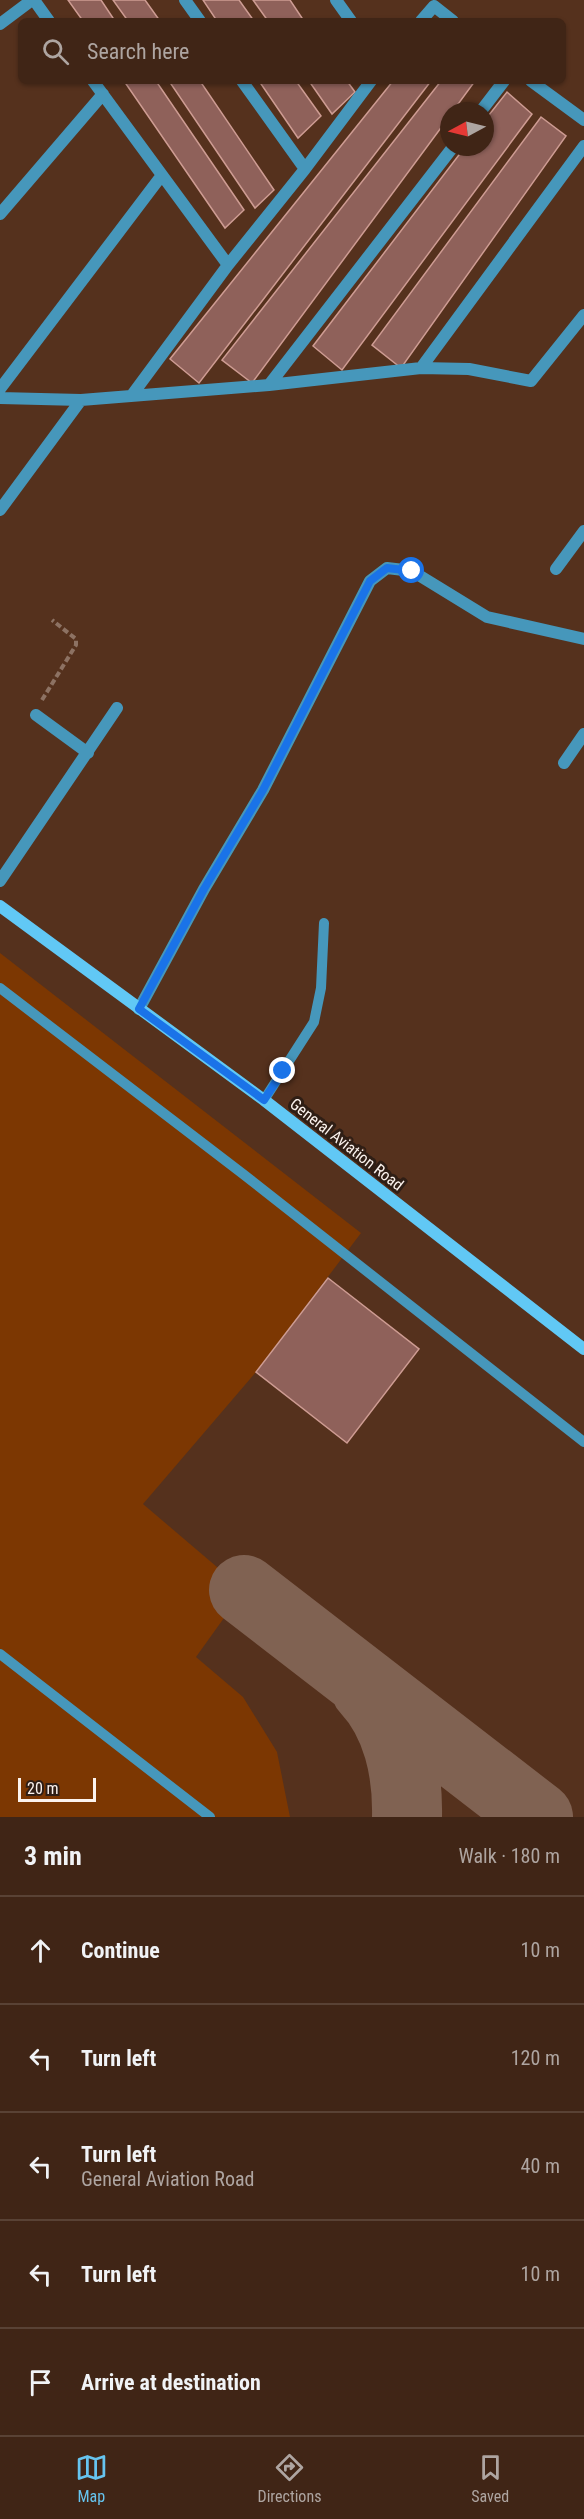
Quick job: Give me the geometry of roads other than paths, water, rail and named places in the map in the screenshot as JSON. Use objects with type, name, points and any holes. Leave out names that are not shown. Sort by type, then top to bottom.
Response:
[{"type":"main road","name":"General Aviation Road","points":[[0,906],[264,1100],[584,1349]]},
{"type":"street","points":[[0,24],[33,0],[47,18]]},
{"type":"street","points":[[185,0],[198,18]]},
{"type":"street","points":[[336,0],[349,18]]},
{"type":"street","points":[[424,18],[434,6],[449,18]]},
{"type":"street","points":[[95,84],[228,265]]},
{"type":"street","points":[[244,84],[305,169]]},
{"type":"street","points":[[132,395],[228,265],[305,169],[369,84]]},
{"type":"street","points":[[488,102],[502,84]]},
{"type":"street","points":[[535,84],[584,120]]},
{"type":"street","points":[[0,214],[103,94]]},
{"type":"street","points":[[421,368],[584,146]]},
{"type":"street","points":[[269,385],[446,156]]},
{"type":"street","points":[[0,389],[162,175]]},
{"type":"street","points":[[0,398],[81,400],[269,385],[421,368],[469,369],[531,381],[584,315]]},
{"type":"street","points":[[0,510],[81,400]]},
{"type":"street","points":[[556,569],[584,531]]},
{"type":"street","points":[[139,1009],[204,889],[263,790],[370,581],[387,568],[412,571],[487,617],[584,639]]},
{"type":"street","points":[[0,882],[117,708]]},
{"type":"street","points":[[36,715],[88,753]]},
{"type":"street","points":[[564,763],[584,734]]},
{"type":"lane","points":[[264,1100],[314,1022],[321,988],[324,923]]},
{"type":"lane","points":[[0,988],[243,1174],[584,1442]]},
{"type":"lane","points":[[0,1654],[210,1817]]}]
